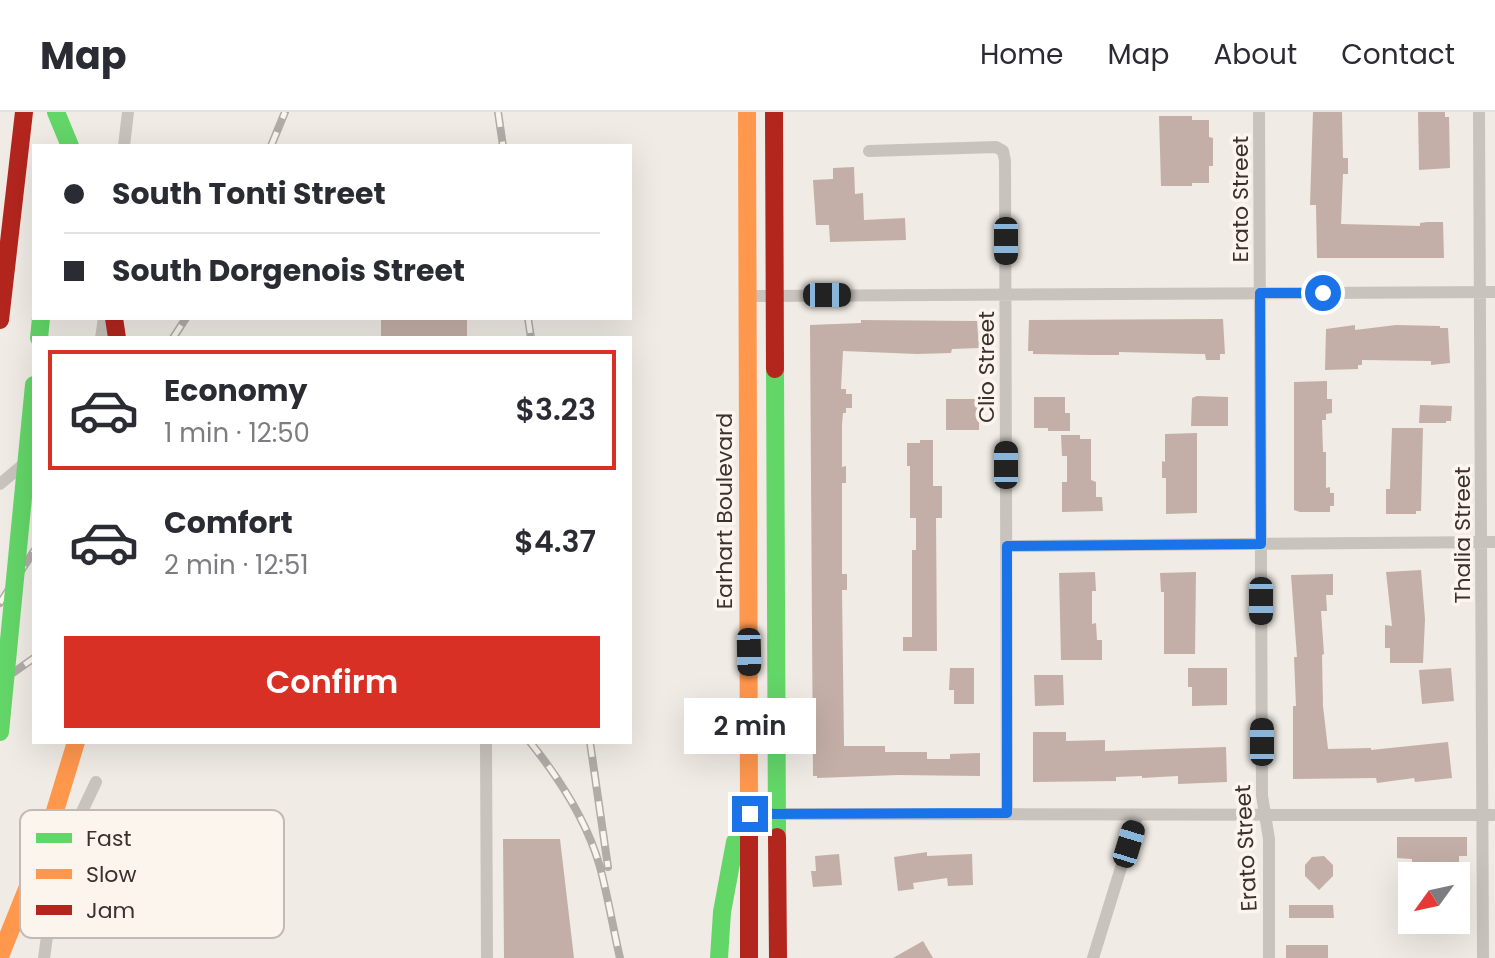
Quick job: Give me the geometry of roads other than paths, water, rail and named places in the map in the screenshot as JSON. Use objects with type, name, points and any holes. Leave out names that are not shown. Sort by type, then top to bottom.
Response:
[{"type":"main road","points":[[0,320],[24,112]]},
{"type":"main road","points":[[59,112],[61,144]]},
{"type":"main road","points":[[59,112],[69,144]]},
{"type":"main road","points":[[62,144],[71,112]]},
{"type":"main road","name":"Earhart Boulevard","points":[[747,112],[749,958]]},
{"type":"main road","points":[[774,112],[778,958]]},
{"type":"main road","points":[[0,732],[32,405]]},
{"type":"main road","points":[[748,549],[775,550]]},
{"type":"main road","points":[[55,810],[75,744]]},
{"type":"main road","points":[[719,958],[722,912],[735,842],[749,818]]},
{"type":"main road","points":[[0,956],[20,906]]},
{"type":"street","points":[[124,144],[128,112]]},
{"type":"street","name":"Erato Street","points":[[1259,112],[1262,796],[1269,839],[1269,958]]},
{"type":"street","name":"Thalia Street","points":[[1479,112],[1479,293],[1489,542],[1481,815],[1483,958]]},
{"type":"street","name":"Clio Street","points":[[869,151],[996,147],[1003,151],[1007,813]]},
{"type":"street","points":[[747,296],[1495,292]]},
{"type":"street","points":[[0,484],[32,457]]},
{"type":"street","points":[[1007,546],[1489,542]]},
{"type":"street","points":[[486,744],[487,958]]},
{"type":"street","points":[[83,810],[96,782]]},
{"type":"street","points":[[749,818],[778,815],[1007,813],[1137,816],[1495,815]]},
{"type":"street","points":[[1093,958],[1137,816]]},
{"type":"street","points":[[44,958],[47,938]]},
{"type":"railway","points":[[272,144],[285,112]]},
{"type":"railway","points":[[498,112],[503,144]]},
{"type":"railway","points":[[174,336],[185,320]]},
{"type":"railway","points":[[528,320],[531,336]]},
{"type":"railway","points":[[0,603],[32,554]]},
{"type":"railway","points":[[0,682],[32,659]]},
{"type":"railway","points":[[532,744],[561,785],[588,833],[600,867],[620,958]]},
{"type":"railway","points":[[590,744],[608,867]]}]
